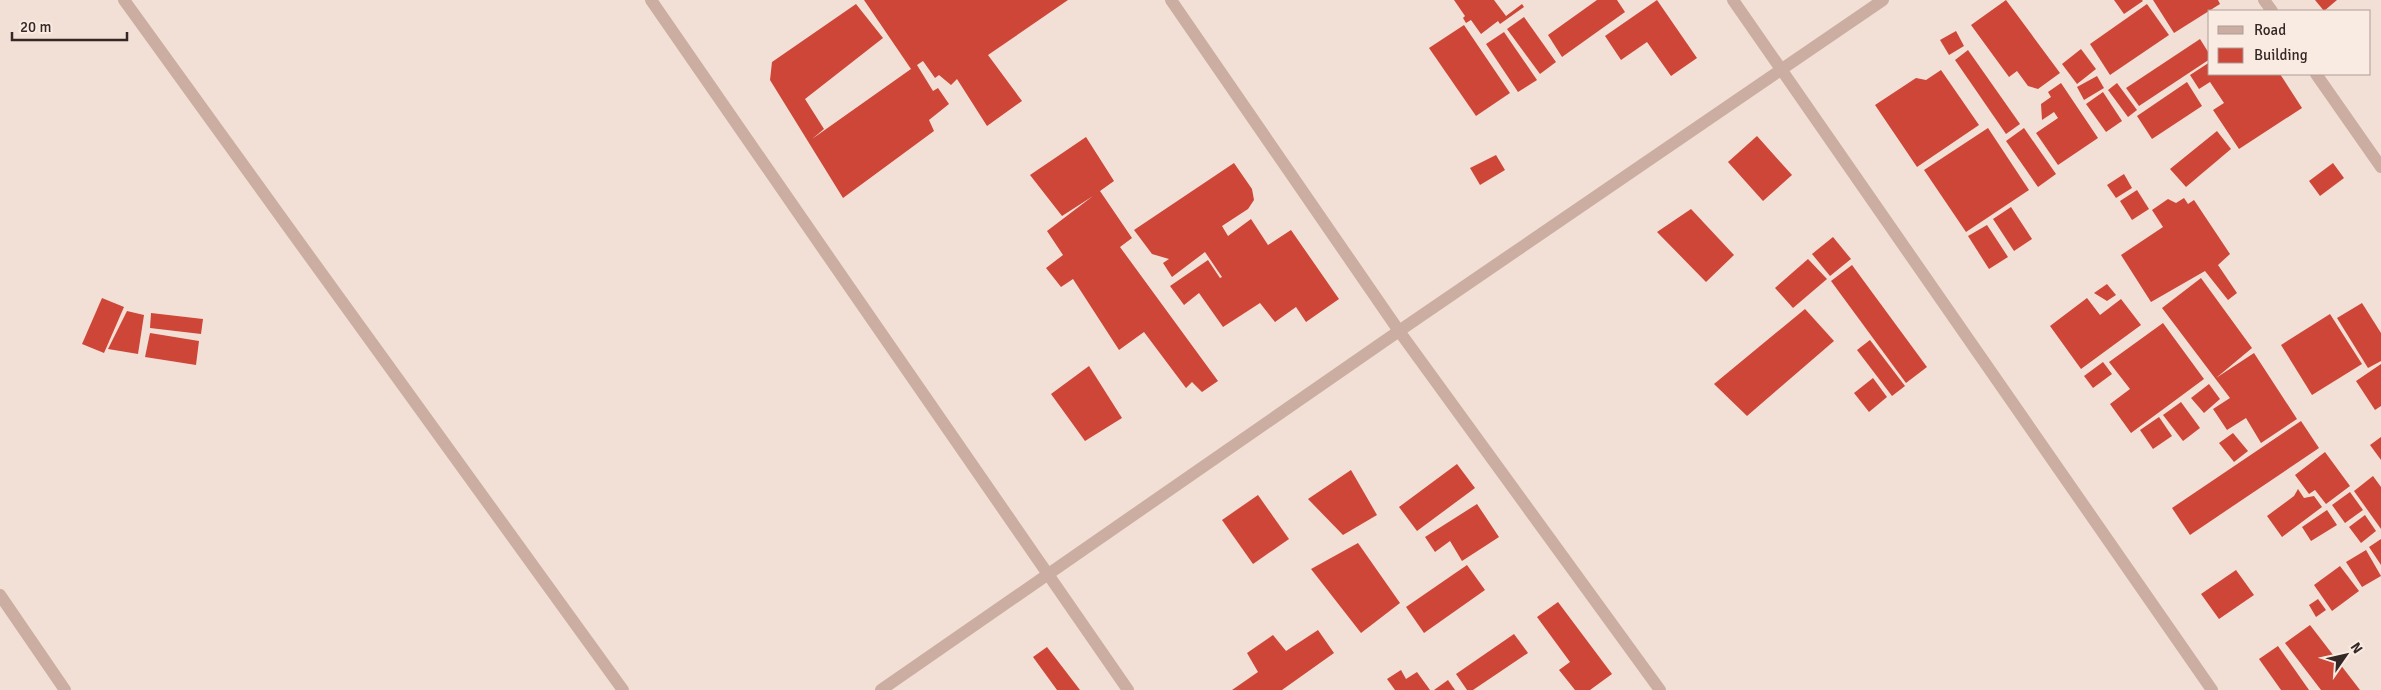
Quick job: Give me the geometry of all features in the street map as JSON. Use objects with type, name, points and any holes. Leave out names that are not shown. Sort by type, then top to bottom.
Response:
[{"type":"street","points":[[124,0],[623,690]]},
{"type":"street","points":[[650,0],[1128,690]]},
{"type":"street","points":[[1171,0],[1399,331],[1660,690]]},
{"type":"street","points":[[1733,0],[2212,690]]},
{"type":"street","points":[[881,690],[1399,331],[1883,0]]},
{"type":"street","points":[[2317,75],[2381,167]]},
{"type":"street","points":[[0,595],[65,690]]},
{"type":"building","points":[[864,0],[1068,0],[988,55],[1022,101],[987,126],[957,79],[951,85],[939,75],[935,78],[923,61],[917,65],[933,91],[938,88],[949,104],[929,120],[934,131],[843,198],[770,80],[772,62],[856,4],[883,38],[805,99],[824,129],[812,139],[911,69]]},
{"type":"building","points":[[1454,0],[1494,0],[1506,16],[1522,4],[1524,7],[1500,24],[1498,21],[1481,34],[1471,20],[1466,23],[1463,18],[1465,16]]},
{"type":"building","points":[[1597,0],[1617,0],[1625,12],[1562,57],[1548,35]]},
{"type":"building","points":[[1657,0],[1697,58],[1671,76],[1647,42],[1621,60],[1605,36]]},
{"type":"building","points":[[2006,0],[2060,73],[2038,89],[2028,86],[2017,71],[2009,77],[1971,25]]},
{"type":"building","points":[[2114,0],[2142,0],[2143,1],[2124,14]]},
{"type":"building","points":[[2153,0],[2218,0],[2220,4],[2174,33]]},
{"type":"building","points":[[2315,0],[2337,0],[2325,10]]},
{"type":"building","points":[[2147,4],[2169,35],[2110,75],[2090,44]]},
{"type":"building","points":[[1524,17],[1556,62],[1540,74],[1507,29]]},
{"type":"building","points":[[1464,25],[1510,93],[1476,116],[1429,48]]},
{"type":"building","points":[[1956,31],[1964,46],[1949,55],[1940,40]]},
{"type":"building","points":[[1504,32],[1537,80],[1518,92],[1486,44]]},
{"type":"building","points":[[2200,39],[2208,52],[2208,60],[2139,106],[2126,88]]},
{"type":"building","points":[[2081,49],[2096,69],[2077,84],[2062,64]]},
{"type":"building","points":[[1968,50],[2020,124],[2006,134],[1955,60]]},
{"type":"building","points":[[2208,63],[2208,75],[2281,75],[2302,108],[2239,149],[2213,110],[2224,103],[2210,82],[2199,89],[2190,75]]},
{"type":"building","points":[[1941,70],[1979,125],[1917,167],[1875,105],[1916,78],[1926,80]]},
{"type":"building","points":[[2097,76],[2104,88],[2084,100],[2077,87]]},
{"type":"building","points":[[2187,82],[2202,106],[2152,139],[2137,116]]},
{"type":"building","points":[[2061,83],[2098,138],[2058,165],[2036,133],[2058,118],[2054,112],[2042,120],[2041,104],[2051,97],[2048,92]]},
{"type":"building","points":[[2117,83],[2137,110],[2128,117],[2108,90]]},
{"type":"building","points":[[2103,92],[2122,121],[2106,132],[2086,104]]},
{"type":"building","points":[[1988,128],[2029,190],[1966,232],[1924,170]]},
{"type":"building","points":[[2024,128],[2056,174],[2038,187],[2006,141]]},
{"type":"building","points":[[2217,131],[2231,149],[2186,187],[2170,169]]},
{"type":"building","points":[[1757,136],[1792,175],[1763,201],[1728,162]]},
{"type":"building","points":[[1086,137],[1114,181],[1100,191],[1132,238],[1120,247],[1218,381],[1202,392],[1192,382],[1186,388],[1144,332],[1119,350],[1073,279],[1061,287],[1046,268],[1063,255],[1047,231],[1093,196],[1062,216],[1030,175]]},
{"type":"building","points":[[1496,155],[1505,170],[1480,185],[1470,168]]},
{"type":"building","points":[[1234,163],[1252,189],[1254,200],[1248,209],[1222,226],[1228,236],[1251,219],[1268,245],[1291,230],[1339,299],[1306,322],[1296,307],[1275,322],[1260,303],[1223,327],[1199,293],[1184,305],[1170,286],[1208,260],[1220,278],[1222,277],[1205,252],[1172,277],[1163,263],[1169,259],[1152,254],[1134,230]]},
{"type":"building","points":[[2333,163],[2344,178],[2320,196],[2309,181]]},
{"type":"building","points":[[2124,174],[2132,188],[2116,198],[2107,185]]},
{"type":"building","points":[[2137,190],[2149,209],[2132,220],[2120,201]]},
{"type":"building","points":[[2184,198],[2188,204],[2194,200],[2230,254],[2218,265],[2237,293],[2228,300],[2205,271],[2151,302],[2121,255],[2163,227],[2152,210],[2168,199],[2176,203]]},
{"type":"building","points":[[2011,207],[2032,239],[2014,251],[1993,219]]},
{"type":"building","points":[[1691,209],[1734,255],[1706,282],[1657,232]]},
{"type":"building","points":[[1987,225],[2008,257],[1989,269],[1968,236]]},
{"type":"building","points":[[1833,237],[1851,259],[1830,276],[1812,254]]},
{"type":"building","points":[[1808,259],[1827,279],[1793,308],[1775,288]]},
{"type":"building","points":[[1852,265],[1927,367],[1906,383],[1831,281]]},
{"type":"building","points":[[2201,278],[2252,348],[2216,378],[2254,353],[2297,419],[2261,443],[2246,418],[2227,430],[2213,409],[2230,398],[2162,308]]},
{"type":"building","points":[[2107,284],[2116,295],[2107,301],[2094,293]]},
{"type":"building","points":[[102,298],[124,307],[104,353],[82,344]]},
{"type":"building","points":[[2087,298],[2100,315],[2121,299],[2141,325],[2081,369],[2050,326]]},
{"type":"building","points":[[2362,303],[2381,333],[2381,361],[2368,368],[2337,318]]},
{"type":"building","points":[[1805,309],[1834,341],[1747,416],[1714,384]]},
{"type":"building","points":[[127,311],[144,315],[138,354],[108,349]]},
{"type":"building","points":[[151,313],[203,319],[201,334],[150,328]]},
{"type":"building","points":[[2330,314],[2362,364],[2312,395],[2281,345]]},
{"type":"building","points":[[2163,323],[2204,379],[2131,433],[2110,404],[2130,389],[2109,362]]},
{"type":"building","points":[[150,333],[199,341],[196,365],[145,357]]},
{"type":"building","points":[[1870,340],[1905,386],[1892,396],[1857,350]]},
{"type":"building","points":[[2103,362],[2112,374],[2093,388],[2084,376]]},
{"type":"building","points":[[2381,364],[2381,406],[2375,410],[2356,381]]},
{"type":"building","points":[[1089,366],[1122,418],[1085,441],[1051,394]]},
{"type":"building","points":[[1873,378],[1887,397],[1869,412],[1854,393]]},
{"type":"building","points":[[2209,384],[2220,399],[2204,413],[2191,398]]},
{"type":"building","points":[[2181,402],[2200,428],[2183,441],[2163,415]]},
{"type":"building","points":[[2159,417],[2172,436],[2153,449],[2140,430]]},
{"type":"building","points":[[2301,421],[2319,448],[2190,535],[2172,508]]},
{"type":"building","points":[[2233,433],[2248,451],[2234,462],[2219,443]]},
{"type":"building","points":[[2381,437],[2381,460],[2370,445]]},
{"type":"building","points":[[2325,452],[2350,486],[2326,504],[2315,490],[2309,494],[2295,475]]},
{"type":"building","points":[[1457,464],[1475,488],[1417,531],[1399,507]]},
{"type":"building","points":[[1351,470],[1377,515],[1343,535],[1308,499]]},
{"type":"building","points":[[2373,476],[2381,487],[2381,529],[2354,491]]},
{"type":"building","points":[[2298,489],[2304,498],[2314,496],[2322,507],[2282,537],[2267,516],[2294,496]]},
{"type":"building","points":[[2350,492],[2363,510],[2345,523],[2332,505]]},
{"type":"building","points":[[1258,495],[1289,539],[1253,564],[1222,520]]},
{"type":"building","points":[[1477,504],[1499,537],[1462,561],[1450,541],[1435,552],[1425,537]]},
{"type":"building","points":[[2327,510],[2337,525],[2311,541],[2302,527]]},
{"type":"building","points":[[2365,515],[2376,531],[2361,543],[2349,527]]},
{"type":"building","points":[[2381,539],[2381,565],[2369,547]]},
{"type":"building","points":[[1358,543],[1400,603],[1361,633],[1311,569]]},
{"type":"building","points":[[2366,550],[2381,576],[2362,587],[2346,562]]},
{"type":"building","points":[[1467,565],[1485,590],[1424,633],[1406,607]]},
{"type":"building","points":[[2340,566],[2359,591],[2332,611],[2314,585]]},
{"type":"building","points":[[2236,570],[2254,595],[2219,619],[2201,594]]},
{"type":"building","points":[[2318,599],[2326,610],[2316,617],[2309,605]]},
{"type":"building","points":[[1558,602],[1612,674],[1590,690],[1575,690],[1559,670],[1570,662],[1537,617]]},
{"type":"building","points":[[2310,625],[2360,690],[2321,690],[2285,643]]},
{"type":"building","points":[[1318,630],[1334,653],[1282,690],[1232,690],[1258,672],[1247,653],[1273,635],[1286,651]]},
{"type":"building","points":[[1514,634],[1528,653],[1473,690],[1467,690],[1456,674]]},
{"type":"building","points":[[2278,646],[2309,690],[2281,690],[2259,659]]},
{"type":"building","points":[[1047,647],[1080,690],[1057,690],[1033,657]]},
{"type":"building","points":[[1401,670],[1406,679],[1417,672],[1430,690],[1395,690],[1387,679]]},
{"type":"building","points":[[1448,680],[1455,690],[1434,690]]}]
